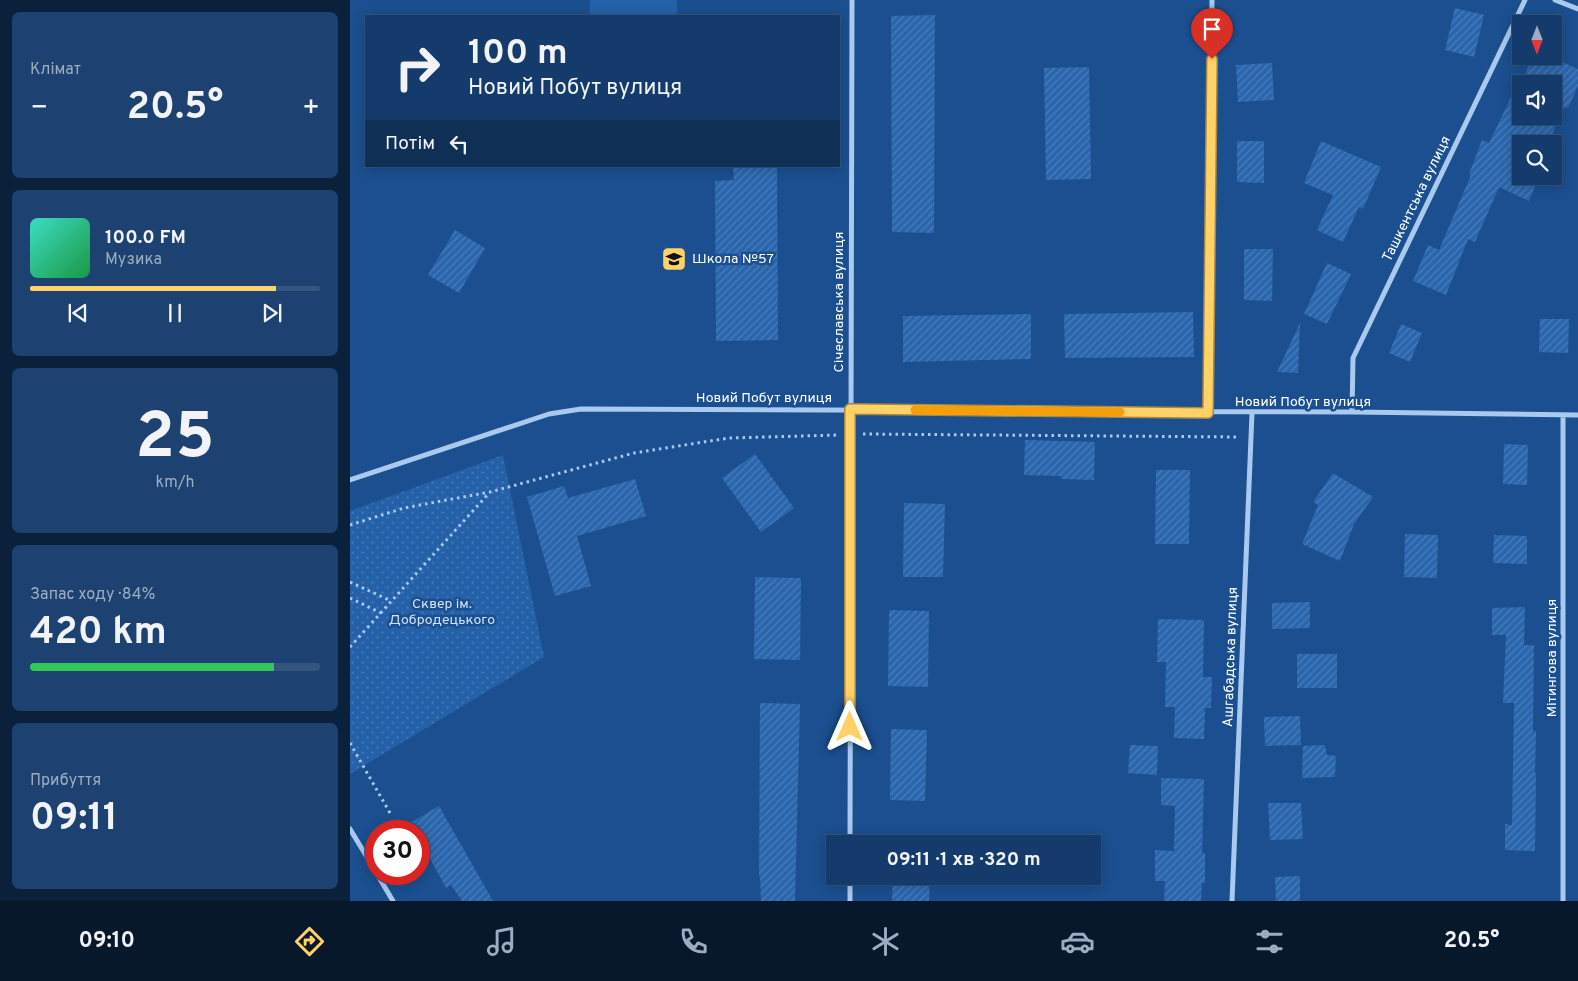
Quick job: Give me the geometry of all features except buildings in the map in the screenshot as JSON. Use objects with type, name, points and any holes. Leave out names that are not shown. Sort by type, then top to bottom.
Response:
[{"type":"street","name":"Січеславська вулиця","points":[[850,835],[852,0]]},
{"type":"street","points":[[1208,413],[1212,0]]},
{"type":"street","name":"Ташкентська вулиця","points":[[1352,412],[1353,358],[1525,0]]},
{"type":"street","points":[[1555,0],[1578,9]]},
{"type":"street","name":"Новий Побут вулиця","points":[[350,480],[549,414],[581,409],[850,409],[1208,413],[1352,412],[1578,415]]},
{"type":"street","name":"Ашгабадська вулиця","points":[[1232,901],[1252,413]]},
{"type":"street","name":"Мітингова вулиця","points":[[1563,416],[1563,901]]},
{"type":"street","points":[[350,829],[365,853]]},
{"type":"street","points":[[383,885],[392,901]]},
{"type":"street","points":[[850,885],[850,901]]},
{"type":"path","points":[[350,526],[404,508],[490,492],[634,453],[729,438],[851,434],[1251,437]]},
{"type":"path","points":[[350,647],[490,492]]},
{"type":"path","points":[[350,582],[391,601]]},
{"type":"path","points":[[350,598],[381,613]]},
{"type":"path","points":[[350,743],[390,813]]},
{"type":"green space","points":[[590,0],[677,0],[677,15],[590,15]]},
{"type":"green space","name":"Сквер ім. Добродецького","points":[[503,455],[544,657],[350,774],[350,511]]},
{"type":"slow traffic","points":[[915,410],[1120,412]]},
{"type":"place","name":"Школа №57","points":[[674,259]]},
{"type":"route","points":[[850,727],[850,409],[1208,413],[1212,59]]}]
